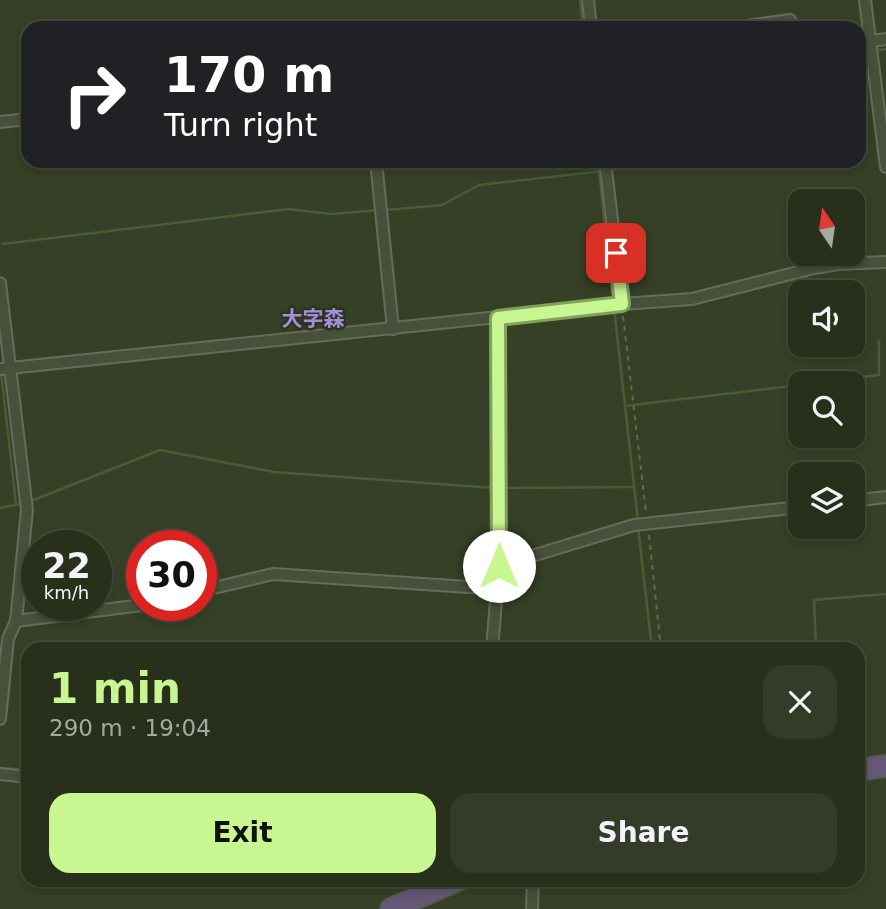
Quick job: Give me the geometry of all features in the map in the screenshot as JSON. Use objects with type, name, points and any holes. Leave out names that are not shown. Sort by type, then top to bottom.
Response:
[{"type":"highway","points":[[865,769],[886,766]]},
{"type":"highway","points":[[391,909],[442,887]]},
{"type":"street","points":[[588,0],[590,21]]},
{"type":"street","points":[[866,0],[866,21]]},
{"type":"street","points":[[866,42],[886,39]]},
{"type":"street","points":[[866,48],[886,167]]},
{"type":"street","points":[[0,122],[21,120]]},
{"type":"street","points":[[377,168],[393,329]]},
{"type":"street","points":[[606,168],[622,304]]},
{"type":"street","points":[[5,368],[692,299],[814,268],[886,262]]},
{"type":"street","points":[[0,283],[5,368],[27,510],[16,621],[4,639],[0,719]]},
{"type":"street","points":[[493,642],[499,566],[498,318]]},
{"type":"street","points":[[865,499],[886,497]]},
{"type":"street","points":[[499,566],[638,525],[788,508]]},
{"type":"street","points":[[217,587],[273,574],[498,589]]},
{"type":"street","points":[[16,621],[126,607]]},
{"type":"street","points":[[0,774],[21,776]]},
{"type":"street","points":[[532,909],[533,887]]},
{"type":"path","points":[[622,304],[634,408]]},
{"type":"waterway","points":[[580,0],[582,21]]},
{"type":"waterway","points":[[878,50],[886,49]]},
{"type":"waterway","points":[[599,168],[613,302]]},
{"type":"waterway","points":[[610,170],[623,168]]},
{"type":"waterway","points":[[386,210],[442,205],[479,185],[604,171]]},
{"type":"waterway","points":[[3,244],[288,209],[331,214],[379,210]]},
{"type":"waterway","points":[[614,308],[638,521]]},
{"type":"waterway","points":[[865,377],[879,375],[879,341]]},
{"type":"waterway","points":[[1,372],[16,504]]},
{"type":"waterway","points":[[625,406],[788,386]]},
{"type":"waterway","points":[[31,501],[160,450],[274,472],[494,488]]},
{"type":"waterway","points":[[501,488],[634,487]]},
{"type":"waterway","points":[[0,508],[24,503]]},
{"type":"waterway","points":[[638,527],[651,642]]},
{"type":"waterway","points":[[816,642],[814,600],[886,594]]},
{"type":"waterway","points":[[0,768],[21,770]]},
{"type":"district","name":"大字森","points":[[313,319]]},
{"type":"route","points":[[499,566],[498,318],[622,304],[616,253]]}]
